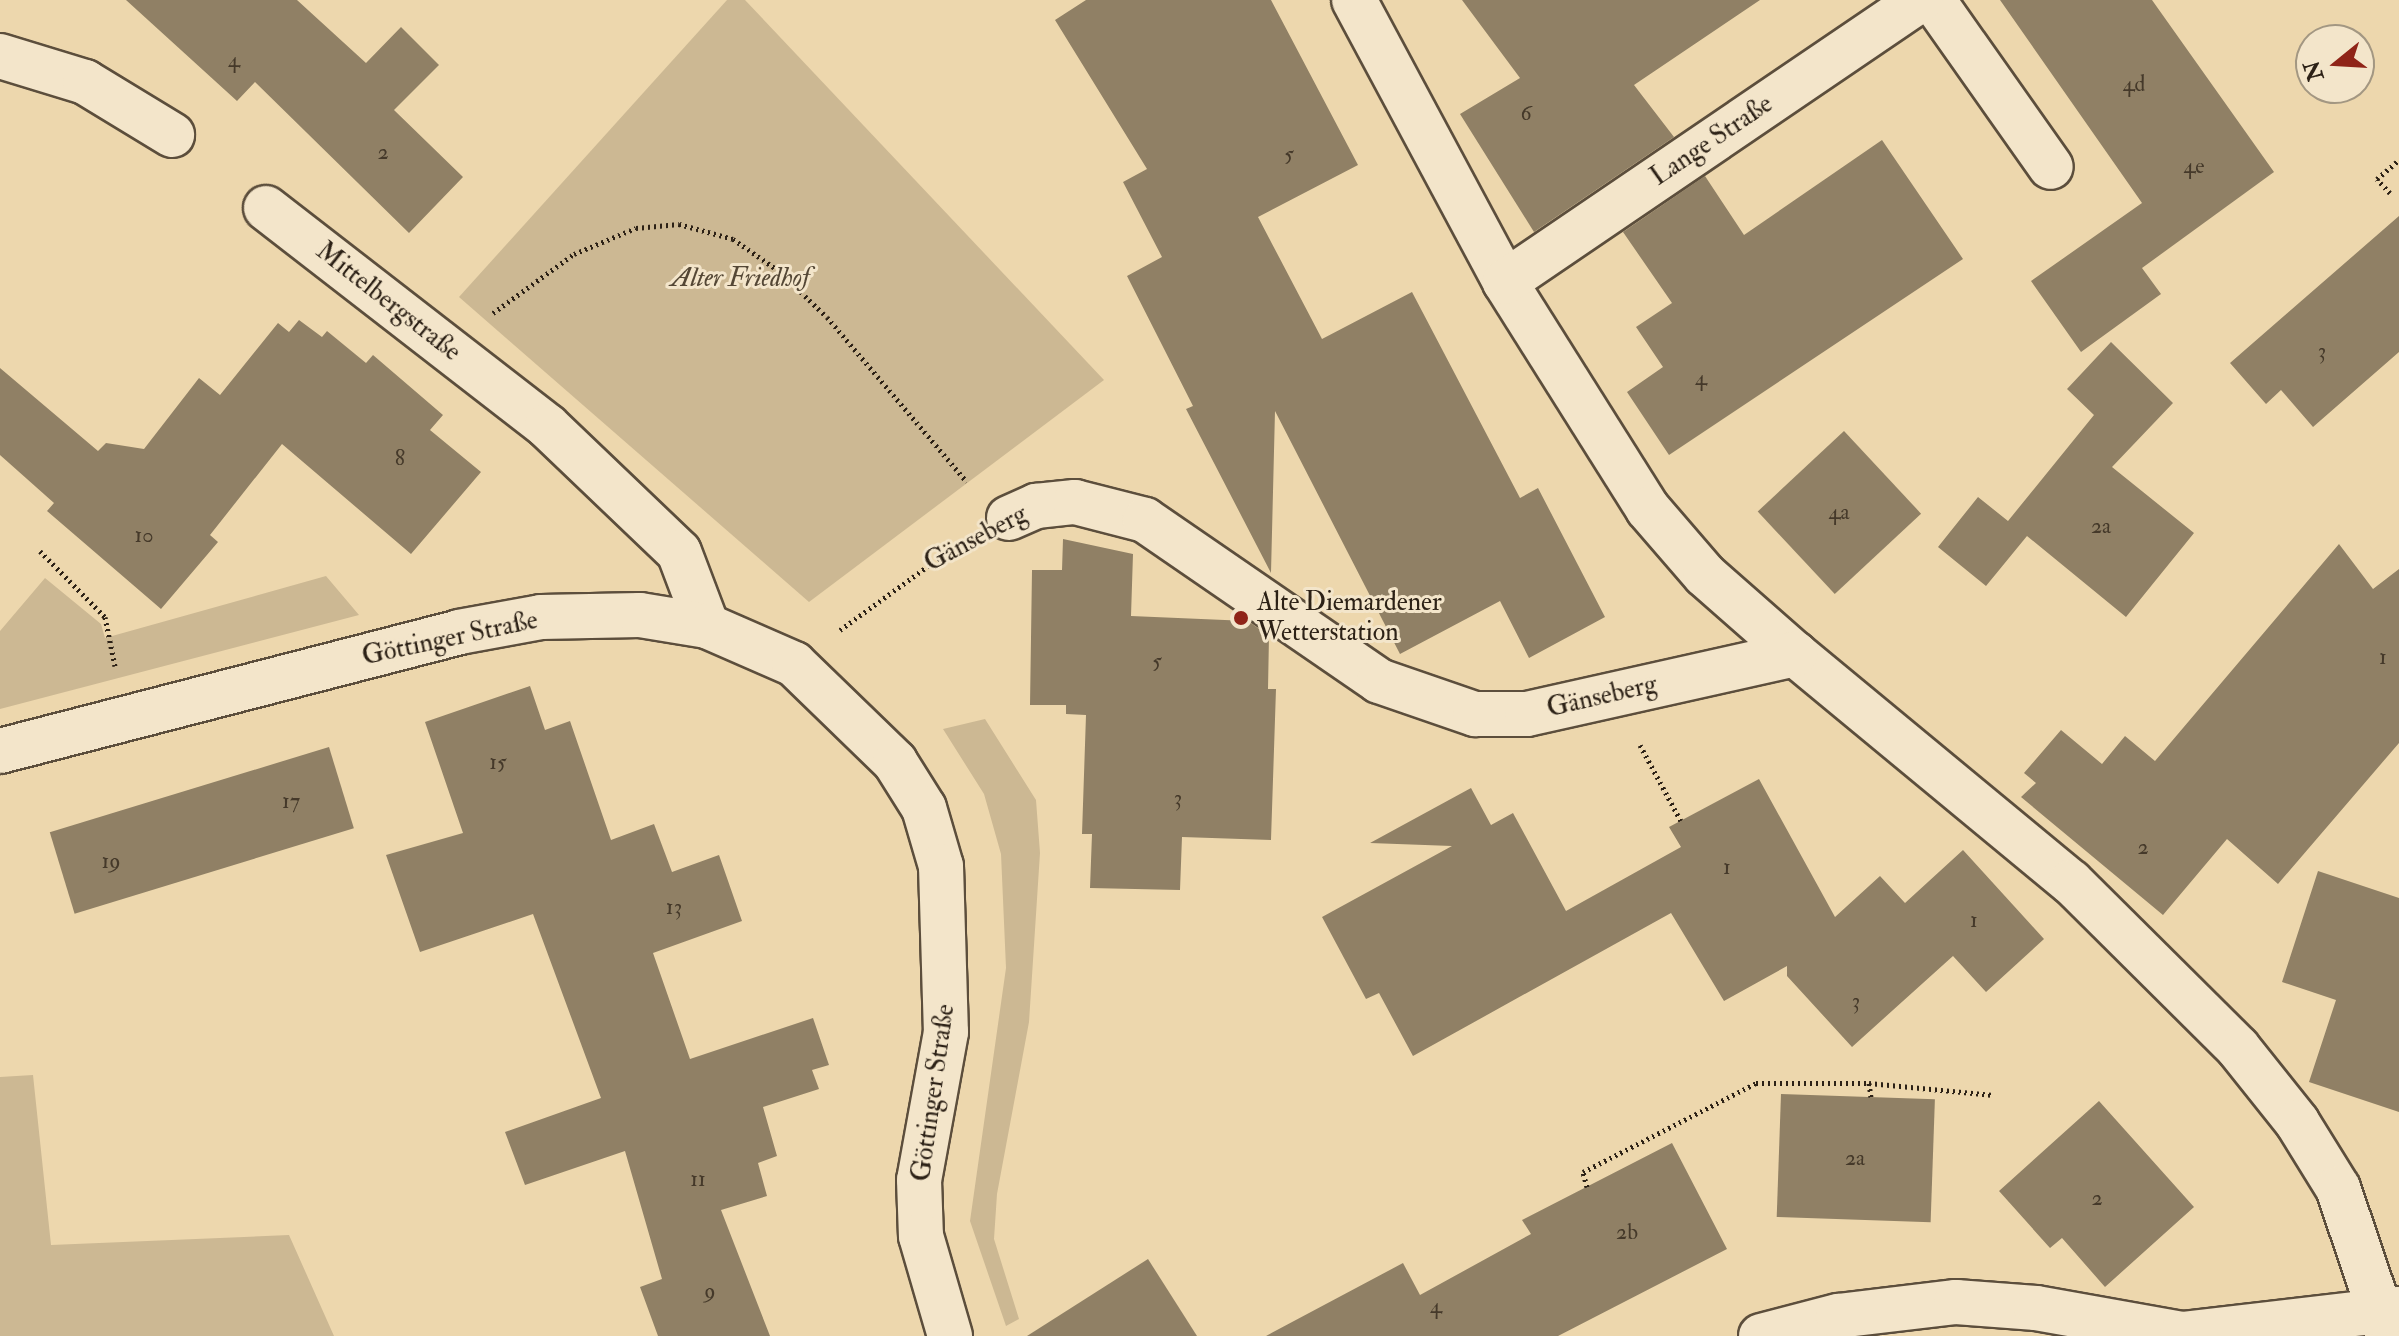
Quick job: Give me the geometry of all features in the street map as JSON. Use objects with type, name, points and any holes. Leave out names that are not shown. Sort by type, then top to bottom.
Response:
[{"type":"street","points":[[1354,0],[1505,282],[1648,509],[1705,575],[1795,654],[2071,882],[2238,1048],[2297,1122],[2338,1188],[2383,1324],[2182,1334],[2036,1308],[1956,1302],[1838,1316],[1761,1336]]},
{"type":"street","name":"Lange Straße","points":[[1505,282],[1920,0]]},
{"type":"street","points":[[1933,0],[2051,167]]},
{"type":"street","points":[[0,56],[85,82],[172,135]]},
{"type":"street","name":"Mittelbergstraße","points":[[266,208],[547,426],[679,552],[707,626]]},
{"type":"street","name":"Gänseberg","points":[[1009,518],[1036,506],[1075,502],[1145,520],[1379,681],[1449,709],[1527,714],[1795,654]]},
{"type":"street","name":"Göttinger Straße","points":[[0,751],[499,624],[597,614],[707,626],[794,664],[861,723],[895,762],[924,808],[941,866],[949,976],[946,1032],[919,1180],[921,1236],[950,1336]]},
{"type":"path","points":[[2390,193],[2377,179],[2399,160]]},
{"type":"path","points":[[450,350],[514,294],[574,254],[636,228],[679,224],[733,239],[779,271],[827,317],[964,480],[1009,518]]},
{"type":"path","name":"Gänseberg","points":[[794,664],[923,566],[1009,518]]},
{"type":"path","points":[[40,551],[105,617],[118,683]]},
{"type":"path","points":[[1613,695],[1681,821]]},
{"type":"path","points":[[1587,1187],[1583,1172],[1756,1083],[1869,1083],[1993,1095]]},
{"type":"path","points":[[1869,1083],[1871,1097]]},
{"type":"green space","name":"Alter Friedhof","points":[[727,0],[745,0],[1104,380],[809,602],[459,297]]},
{"type":"green space","points":[[326,576],[359,615],[0,709],[0,631],[45,578],[101,624],[105,638]]},
{"type":"green space","points":[[985,719],[1036,800],[1040,853],[1029,1022],[997,1194],[994,1239],[1019,1319],[1006,1326],[970,1221],[1006,968],[1001,854],[984,794],[943,729]]},
{"type":"green space","points":[[33,1075],[51,1245],[289,1235],[334,1336],[0,1336],[0,1077]]},
{"type":"building","points":[[126,0],[297,0],[366,63],[401,27],[439,65],[394,110],[463,177],[409,233],[255,82],[237,101]]},
{"type":"building","points":[[1086,0],[1271,0],[1358,165],[1258,217],[1322,339],[1412,292],[1520,498],[1538,488],[1605,617],[1529,658],[1500,601],[1400,654],[1275,411],[1271,573],[1186,409],[1193,406],[1127,276],[1162,257],[1123,182],[1147,169],[1055,20]]},
{"type":"building","points":[[1462,0],[1760,0],[1634,85],[1674,137],[1534,232],[1460,114],[1520,78]]},
{"type":"building","points":[[2000,0],[2152,0],[2274,172],[2142,268],[2161,294],[2081,352],[2031,281],[2142,203]]},
{"type":"building","points":[[1882,140],[1963,259],[1669,455],[1627,392],[1663,367],[1636,327],[1672,303],[1623,232],[1705,176],[1744,235]]},
{"type":"building","points":[[2399,216],[2399,352],[2313,427],[2281,390],[2266,404],[2230,363]]},
{"type":"building","points":[[299,320],[322,337],[327,331],[366,363],[373,355],[443,415],[430,430],[481,472],[411,554],[282,444],[210,535],[218,542],[161,609],[47,511],[54,503],[0,455],[0,368],[98,451],[106,443],[144,449],[199,378],[220,395],[278,323],[289,332]]},
{"type":"building","points":[[2111,342],[2173,403],[2112,467],[2194,533],[2126,617],[2027,536],[1986,586],[1938,547],[1978,497],[2008,521],[2094,415],[2067,389]]},
{"type":"building","points":[[1844,431],[1921,514],[1835,594],[1758,511]]},
{"type":"building","points":[[1063,539],[1133,554],[1131,616],[1248,621],[1269,636],[1268,689],[1276,689],[1271,840],[1182,837],[1180,890],[1090,888],[1092,834],[1082,834],[1086,715],[1066,714],[1066,705],[1030,705],[1032,570],[1062,570]]},
{"type":"building","points":[[2339,544],[2373,589],[2399,569],[2399,743],[2278,884],[2227,839],[2163,915],[2021,797],[2036,783],[2024,773],[2061,730],[2102,764],[2125,736],[2155,761]]},
{"type":"building","points":[[530,686],[545,730],[570,721],[611,840],[654,824],[672,872],[719,855],[742,921],[653,953],[690,1059],[813,1018],[829,1065],[812,1070],[819,1089],[763,1107],[777,1156],[758,1163],[767,1196],[721,1210],[770,1336],[658,1336],[640,1287],[662,1279],[625,1151],[525,1185],[505,1132],[601,1098],[533,914],[420,952],[386,855],[463,833],[425,722]]},
{"type":"building","points":[[329,747],[354,828],[75,914],[50,832]]},
{"type":"building","points":[[1759,779],[1835,917],[1880,876],[1905,903],[1963,850],[2044,939],[1986,992],[1953,956],[1852,1047],[1787,976],[1787,966],[1724,1001],[1671,913],[1413,1056],[1379,993],[1366,999],[1322,917],[1452,846],[1370,843],[1471,788],[1491,825],[1513,813],[1566,911],[1681,847],[1669,827]]},
{"type":"building","points":[[2318,871],[2399,898],[2399,1112],[2309,1082],[2336,1000],[2282,982]]},
{"type":"building","points":[[1781,1094],[1935,1099],[1931,1222],[1777,1217]]},
{"type":"building","points":[[2099,1101],[2194,1207],[2105,1287],[2062,1238],[2050,1248],[1999,1191]]},
{"type":"building","points":[[1672,1143],[1727,1249],[1558,1336],[1266,1336],[1403,1263],[1420,1295],[1531,1234],[1522,1220]]},
{"type":"building","points":[[1148,1259],[1197,1336],[1027,1336]]},
{"type":"place","name":"Alte Diemardener Wetterstation","points":[[1241,618]]}]
